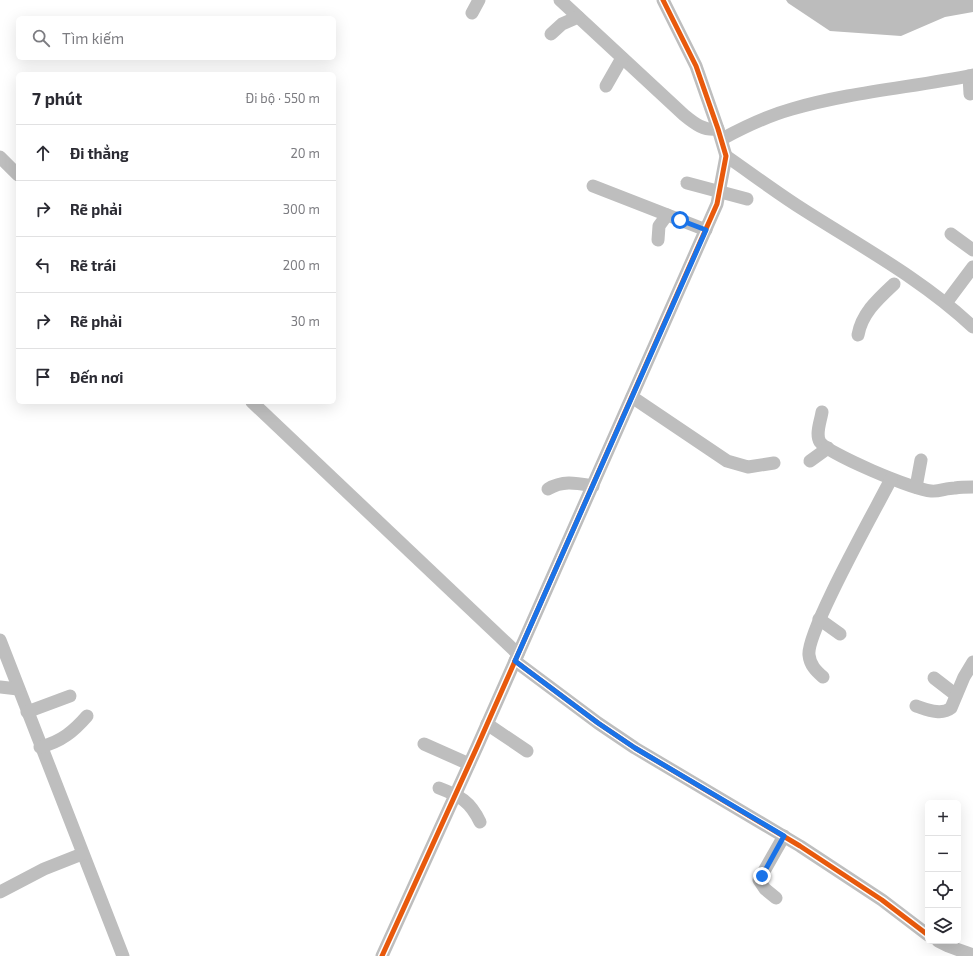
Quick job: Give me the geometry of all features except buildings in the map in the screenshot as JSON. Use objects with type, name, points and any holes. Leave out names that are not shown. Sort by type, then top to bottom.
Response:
[{"type":"street","points":[[472,13],[479,0]]},
{"type":"street","points":[[560,0],[695,123],[720,134],[792,109],[832,100],[971,76],[970,94]]},
{"type":"street","points":[[382,956],[517,657],[706,230],[720,190],[726,156],[720,134],[696,66],[663,0]]},
{"type":"street","points":[[551,34],[562,24],[578,17]]},
{"type":"street","points":[[606,86],[622,58]]},
{"type":"street","points":[[726,156],[899,279],[946,303],[971,322]]},
{"type":"street","points":[[0,157],[16,173]]},
{"type":"street","points":[[687,182],[720,190],[746,199]]},
{"type":"street","points":[[593,186],[706,230]]},
{"type":"street","points":[[658,240],[659,226],[668,215]]},
{"type":"street","points":[[951,234],[973,250]]},
{"type":"street","points":[[946,303],[973,268]]},
{"type":"street","points":[[858,335],[863,321],[874,303],[899,279]]},
{"type":"street","points":[[632,397],[727,461],[748,467],[774,463]]},
{"type":"street","points":[[254,404],[517,657],[598,723],[635,748],[784,836],[882,900],[925,933]]},
{"type":"street","points":[[822,412],[818,436],[819,441],[828,448],[891,479],[916,487],[938,492],[954,488],[973,487]]},
{"type":"street","points":[[810,461],[828,448]]},
{"type":"street","points":[[916,487],[921,460]]},
{"type":"street","points":[[823,677],[814,669],[809,655],[809,646],[819,620],[891,479]]},
{"type":"street","points":[[548,490],[562,483],[592,486]]},
{"type":"street","points":[[819,620],[840,634]]},
{"type":"street","points":[[0,640],[82,854],[123,956]]},
{"type":"street","points":[[916,706],[939,712],[948,711],[951,708],[964,676],[973,662]]},
{"type":"street","points":[[934,678],[956,695]]},
{"type":"street","points":[[0,687],[18,689]]},
{"type":"street","points":[[27,712],[70,696]]},
{"type":"street","points":[[40,746],[55,742],[71,733],[88,716]]},
{"type":"street","points":[[487,724],[527,751]]},
{"type":"street","points":[[424,744],[469,764]]},
{"type":"street","points":[[439,788],[455,794],[471,806],[480,822]]},
{"type":"street","points":[[776,898],[765,889],[759,880],[784,836]]},
{"type":"street","points":[[0,892],[44,869],[82,854]]},
{"type":"street","points":[[944,944],[973,954]]},
{"type":"shaded area","points":[[786,0],[973,0],[973,12],[945,17],[901,36],[830,31],[788,3]]},
{"type":"cycle path","points":[[382,956],[477,747],[717,204],[726,156],[696,66],[663,0]]},
{"type":"cycle path","points":[[515,661],[598,723],[635,748],[800,846],[882,900],[925,933]]},
{"type":"route","points":[[680,220],[706,230],[515,661],[598,723],[635,748],[784,836],[762,876]]}]
